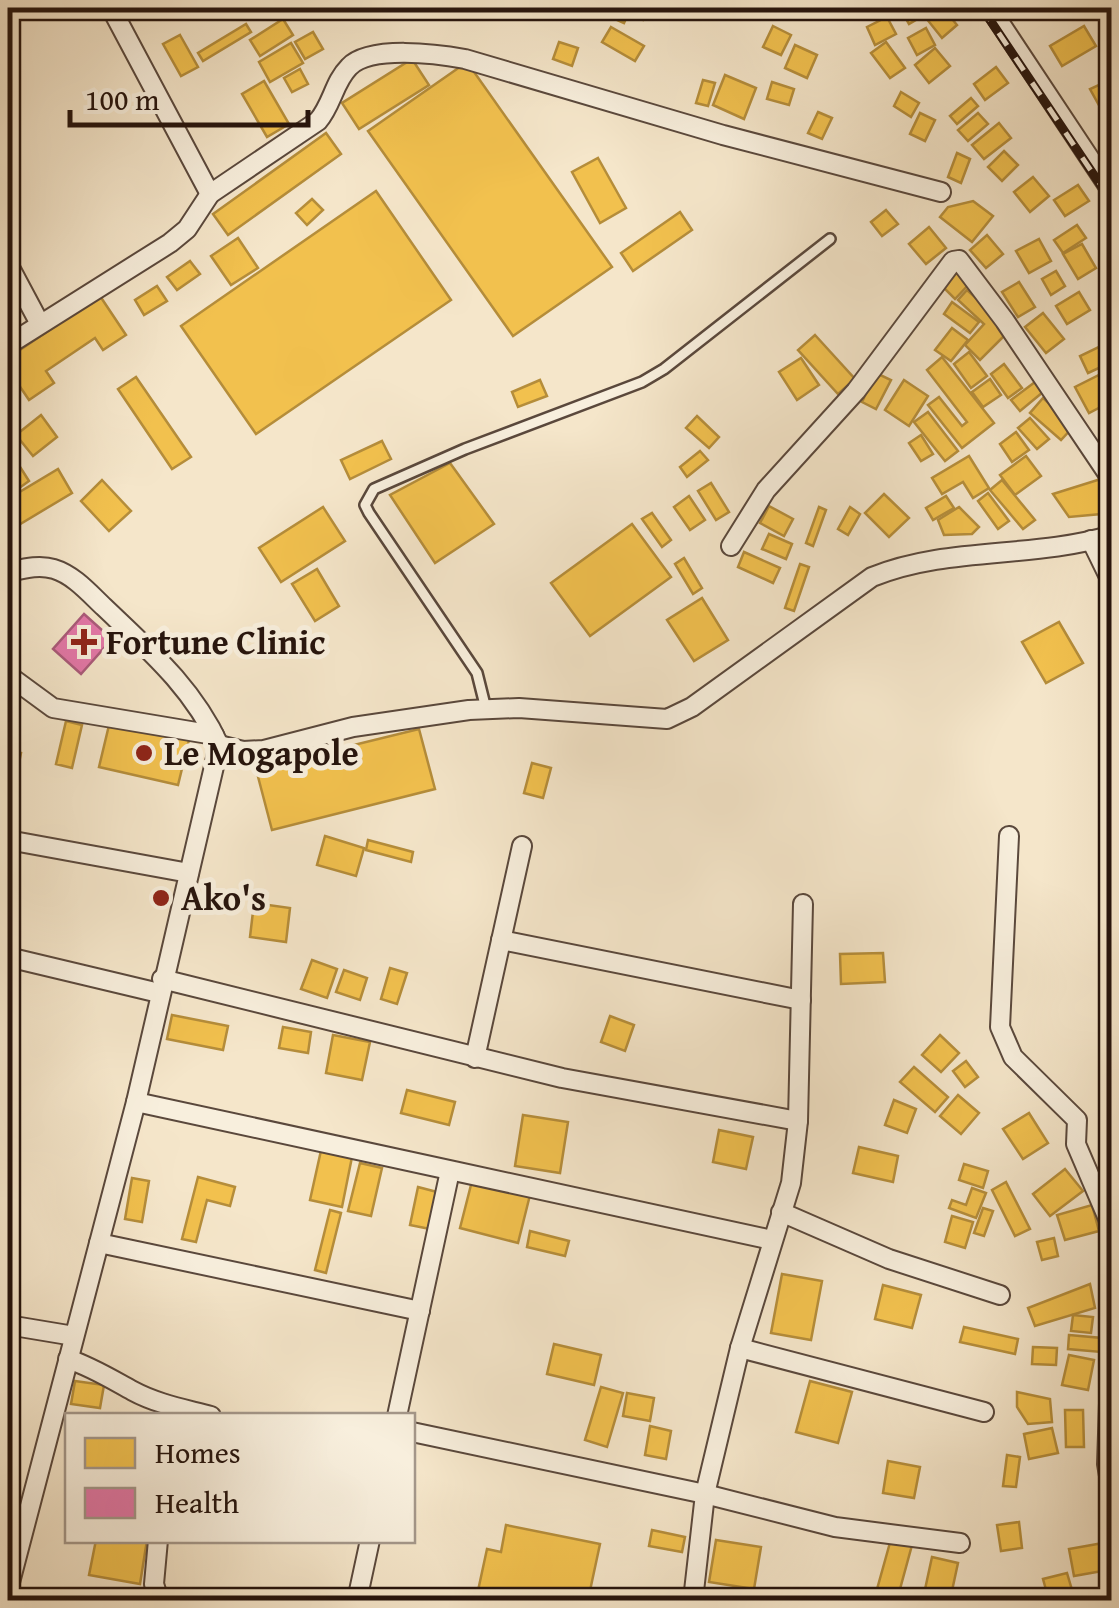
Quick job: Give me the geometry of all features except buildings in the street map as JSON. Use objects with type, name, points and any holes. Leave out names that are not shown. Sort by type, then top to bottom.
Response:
[{"type":"street","points":[[110,8],[210,194]]},
{"type":"street","points":[[990,8],[1112,192]]},
{"type":"street","points":[[8,345],[170,243],[187,229],[210,194],[318,121],[330,108],[348,68],[358,60],[415,53],[465,59],[723,135],[940,192]]},
{"type":"street","points":[[731,546],[766,490],[856,391],[946,268],[959,260],[1112,480]]},
{"type":"street","points":[[8,264],[40,324]]},
{"type":"street","points":[[8,675],[53,708],[216,740],[243,751],[264,750],[353,728],[486,709],[668,719],[692,706],[872,577],[926,560],[1112,535]]},
{"type":"street","points":[[1092,540],[1112,583]]},
{"type":"street","points":[[8,572],[53,568],[78,584],[173,674],[207,718],[216,740],[136,1102],[8,1590]]},
{"type":"street","points":[[1009,836],[1000,1027],[1013,1057],[1077,1120],[1076,1144],[1112,1228]]},
{"type":"street","points":[[8,840],[189,873]]},
{"type":"street","points":[[475,1058],[522,846]]},
{"type":"street","points":[[692,1600],[704,1494],[740,1348],[790,1184],[798,1121],[803,904]]},
{"type":"street","points":[[502,940],[801,1000]]},
{"type":"street","points":[[8,957],[160,986],[580,1081],[798,1121]]},
{"type":"street","points":[[136,1102],[772,1240]]},
{"type":"street","points":[[398,1413],[450,1171]]},
{"type":"street","points":[[782,1212],[889,1259],[1000,1296]]},
{"type":"street","points":[[99,1242],[420,1311]]},
{"type":"street","points":[[1111,1314],[1112,1494]]},
{"type":"street","points":[[8,1325],[74,1336]]},
{"type":"street","points":[[740,1348],[984,1412]]},
{"type":"street","points":[[68,1358],[102,1371],[133,1391],[178,1411]]},
{"type":"street","points":[[415,1433],[862,1532],[960,1543]]},
{"type":"street","points":[[158,1543],[154,1584],[159,1600]]},
{"type":"street","points":[[356,1600],[369,1543]]},
{"type":"lane","points":[[486,709],[477,674],[369,513],[367,498],[374,489],[464,449],[642,382],[830,239]]},
{"type":"railway","points":[[982,8],[1112,202]]},
{"type":"place","name":"Fortune Clinic","points":[[84,642]]},
{"type":"place","name":"Le Mogapole","points":[[144,753]]},
{"type":"place","name":"Ako's","points":[[161,898]]}]
